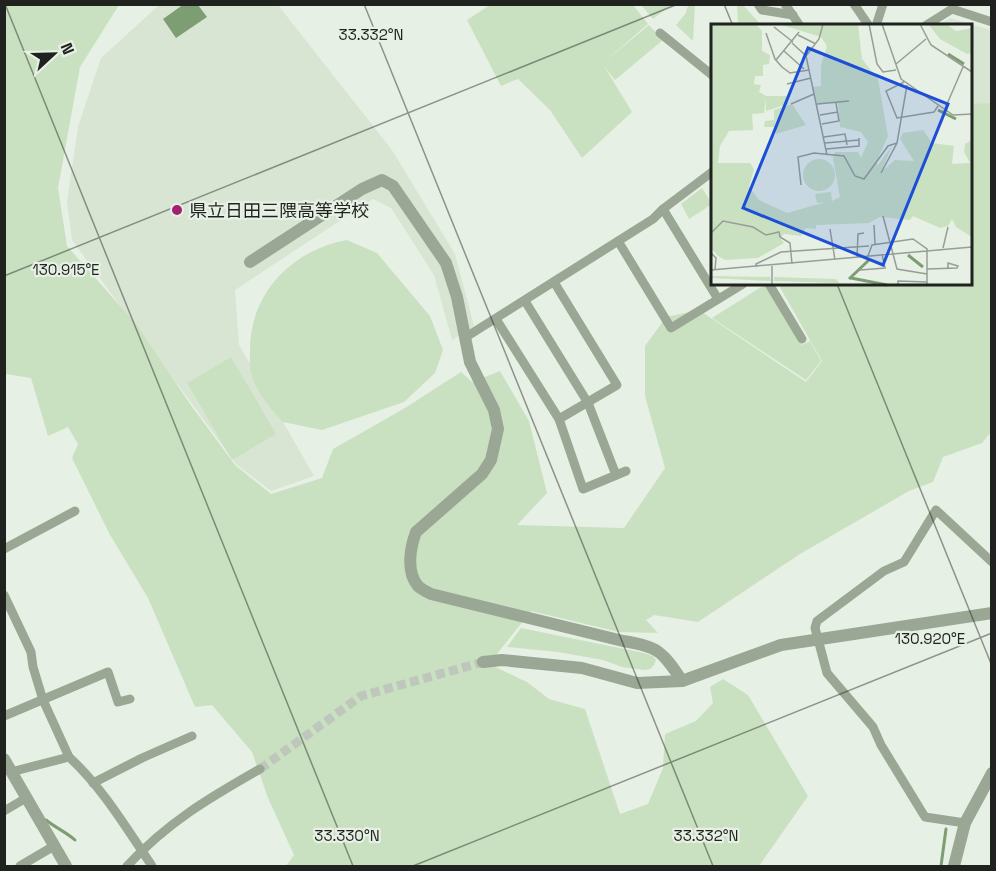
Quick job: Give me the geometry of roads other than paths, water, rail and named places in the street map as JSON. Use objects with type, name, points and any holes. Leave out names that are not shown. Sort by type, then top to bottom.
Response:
[{"type":"street","points":[[758,4],[762,10],[793,15]]},
{"type":"street","points":[[785,4],[799,24]]},
{"type":"street","points":[[854,4],[868,24]]},
{"type":"street","points":[[877,24],[883,4]]},
{"type":"street","points":[[928,24],[953,7],[992,22]]},
{"type":"street","points":[[660,33],[711,74]]},
{"type":"street","points":[[466,337],[653,219],[711,173]]},
{"type":"street","points":[[250,262],[362,189],[382,180],[393,186],[447,263],[453,280],[470,362],[494,410],[498,429],[491,460],[482,474],[416,532],[411,546],[410,561],[418,586],[431,594],[623,641],[644,644],[662,653],[682,681]]},
{"type":"street","points":[[663,209],[718,299]]},
{"type":"street","points":[[618,241],[671,328],[741,285]]},
{"type":"street","points":[[554,282],[617,385],[559,419]]},
{"type":"street","points":[[771,285],[802,339]]},
{"type":"street","points":[[525,301],[588,403],[616,475]]},
{"type":"street","points":[[496,319],[559,419],[583,489],[626,471]]},
{"type":"street","points":[[965,823],[925,817],[881,745],[873,727],[827,673],[815,628],[817,621],[884,571],[904,562],[936,510],[992,562]]},
{"type":"street","points":[[4,549],[75,511]]},
{"type":"street","points":[[4,595],[31,652],[43,700],[69,756],[93,783],[152,867]]},
{"type":"street","points":[[483,662],[502,660],[582,668],[637,683],[682,681],[781,645],[992,613]]},
{"type":"street","points":[[4,716],[108,672],[118,702],[130,699]]},
{"type":"street","points":[[93,783],[192,736]]},
{"type":"street","points":[[11,772],[69,756]]},
{"type":"street","points":[[4,759],[66,867]]},
{"type":"street","points":[[128,867],[142,851],[182,816],[205,800],[260,769]]},
{"type":"street","points":[[954,867],[965,823],[992,773]]},
{"type":"street","points":[[4,812],[26,798]]},
{"type":"street","points":[[20,867],[54,846]]},
{"type":"waterway","points":[[46,820],[75,840]]},
{"type":"waterway","points":[[941,866],[946,829]]},
{"type":"tunnel","points":[[260,769],[361,696],[483,662]]},
{"type":"place","name":"県立日田三隈高等学校","points":[[177,210]]}]
